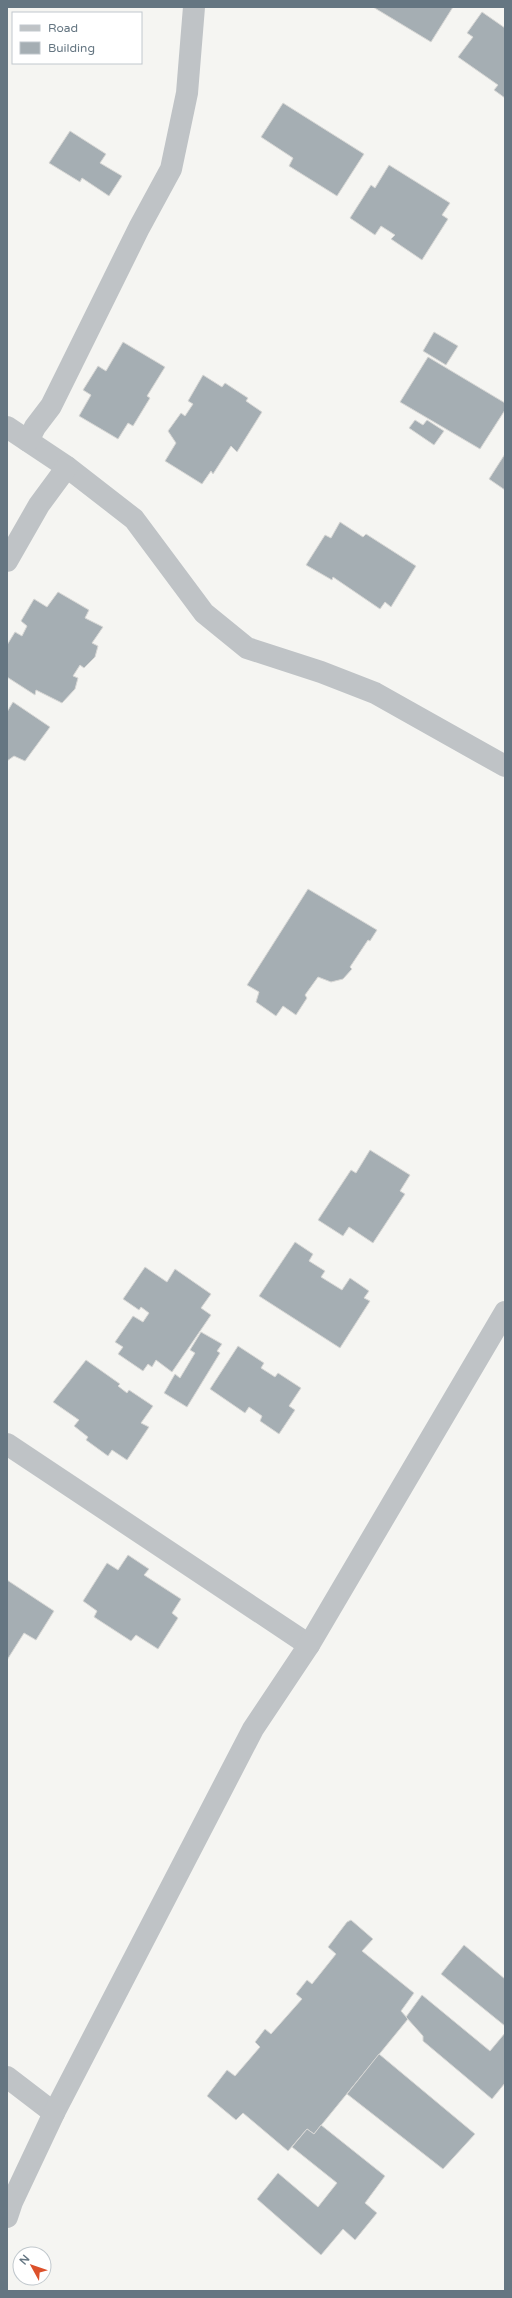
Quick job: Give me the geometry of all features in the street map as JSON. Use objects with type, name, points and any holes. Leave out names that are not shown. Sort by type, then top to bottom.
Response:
[{"type":"street","points":[[28,441],[35,427],[51,406],[139,228],[171,169],[187,93],[194,7]]},
{"type":"street","points":[[7,427],[67,467],[134,519],[204,613],[247,648],[376,692],[505,766]]},
{"type":"street","points":[[7,561],[39,506],[67,467]]},
{"type":"street","points":[[7,2217],[12,2202],[54,2114],[253,1729],[309,1645],[505,1312]]},
{"type":"street","points":[[7,1444],[309,1645]]},
{"type":"street","points":[[7,2077],[54,2114]]},
{"type":"building","points":[[373,7],[453,7],[431,42]]},
{"type":"building","points":[[482,12],[505,28],[505,98],[494,90],[498,85],[458,57],[473,37],[467,33]]},
{"type":"building","points":[[283,103],[364,154],[337,196],[289,166],[293,158],[261,137]]},
{"type":"building","points":[[70,131],[106,154],[100,163],[122,176],[109,196],[82,178],[80,182],[49,163]]},
{"type":"building","points":[[389,165],[450,203],[442,215],[448,219],[422,260],[391,239],[395,235],[381,226],[375,235],[350,218],[371,185],[375,188]]},
{"type":"building","points":[[434,332],[458,346],[446,365],[423,351]]},
{"type":"building","points":[[123,342],[165,367],[147,396],[150,398],[133,426],[128,423],[118,439],[79,416],[91,395],[83,390],[98,366],[106,371]]},
{"type":"building","points":[[428,357],[505,403],[505,410],[480,449],[400,402]]},
{"type":"building","points":[[203,375],[222,387],[225,383],[248,398],[246,401],[262,412],[237,452],[231,446],[213,474],[211,471],[202,484],[165,461],[176,443],[168,431],[181,413],[185,416],[193,404],[188,401]]},
{"type":"building","points":[[415,420],[423,425],[427,420],[444,431],[434,445],[409,428]]},
{"type":"building","points":[[505,454],[505,490],[489,479]]},
{"type":"building","points":[[340,522],[363,537],[366,534],[416,566],[391,607],[385,602],[380,609],[333,577],[332,580],[306,565],[325,535],[331,538]]},
{"type":"building","points":[[58,592],[89,610],[85,618],[103,627],[92,643],[98,646],[95,657],[84,668],[80,665],[73,676],[78,678],[75,689],[62,703],[36,690],[35,695],[7,677],[7,645],[15,632],[22,636],[27,626],[21,621],[34,599],[47,607]]},
{"type":"building","points":[[13,702],[50,727],[25,761],[14,756],[7,761],[7,712]]},
{"type":"building","points":[[308,889],[377,930],[370,941],[368,940],[350,967],[352,969],[343,979],[331,982],[318,977],[305,995],[307,998],[296,1015],[283,1006],[276,1016],[256,1002],[259,992],[247,985]]},
{"type":"building","points":[[370,1150],[410,1175],[400,1191],[405,1194],[373,1243],[349,1227],[343,1236],[318,1220],[351,1170],[356,1173]]},
{"type":"building","points":[[295,1242],[313,1254],[309,1261],[325,1271],[321,1277],[342,1290],[350,1278],[369,1291],[364,1298],[370,1301],[340,1348],[259,1296]]},
{"type":"building","points":[[145,1267],[167,1282],[175,1269],[211,1294],[201,1308],[211,1315],[172,1372],[156,1360],[152,1367],[148,1364],[143,1371],[118,1354],[123,1347],[115,1342],[133,1316],[143,1322],[149,1313],[141,1307],[139,1310],[123,1299]]},
{"type":"building","points":[[201,1332],[222,1344],[217,1351],[220,1353],[187,1407],[164,1393],[175,1374],[180,1378],[195,1353],[190,1350]]},
{"type":"building","points":[[238,1346],[264,1363],[261,1368],[275,1377],[278,1373],[301,1388],[289,1406],[295,1410],[279,1434],[260,1421],[262,1416],[249,1407],[245,1413],[210,1389]]},
{"type":"building","points":[[86,1360],[120,1384],[118,1386],[127,1393],[129,1390],[153,1406],[141,1423],[149,1427],[127,1460],[112,1450],[108,1456],[86,1440],[88,1437],[74,1426],[79,1420],[53,1402]]},
{"type":"building","points":[[128,1555],[149,1569],[144,1575],[181,1599],[172,1613],[178,1618],[158,1649],[136,1635],[131,1641],[94,1617],[97,1611],[83,1601],[107,1563],[118,1570]]},
{"type":"building","points":[[7,1580],[54,1611],[36,1640],[24,1633],[7,1660]]},
{"type":"building","points":[[351,1920],[373,1939],[362,1951],[414,1993],[401,2011],[408,2019],[314,2134],[307,2129],[288,2151],[243,2113],[236,2120],[207,2096],[227,2070],[235,2076],[260,2047],[255,2042],[265,2029],[271,2034],[302,1999],[296,1994],[307,1980],[312,1984],[336,1954],[328,1947],[347,1922]]},
{"type":"building","points":[[464,1945],[505,1979],[505,2026],[441,1974]]},
{"type":"building","points":[[422,1995],[490,2051],[505,2033],[505,2083],[492,2099],[423,2041],[423,2036],[406,2017]]},
{"type":"building","points":[[379,2054],[475,2134],[443,2169],[347,2094]]},
{"type":"building","points":[[321,2125],[385,2176],[365,2203],[377,2213],[355,2240],[343,2229],[321,2255],[257,2199],[278,2173],[318,2207],[337,2183],[292,2147],[307,2129],[314,2134]]}]
